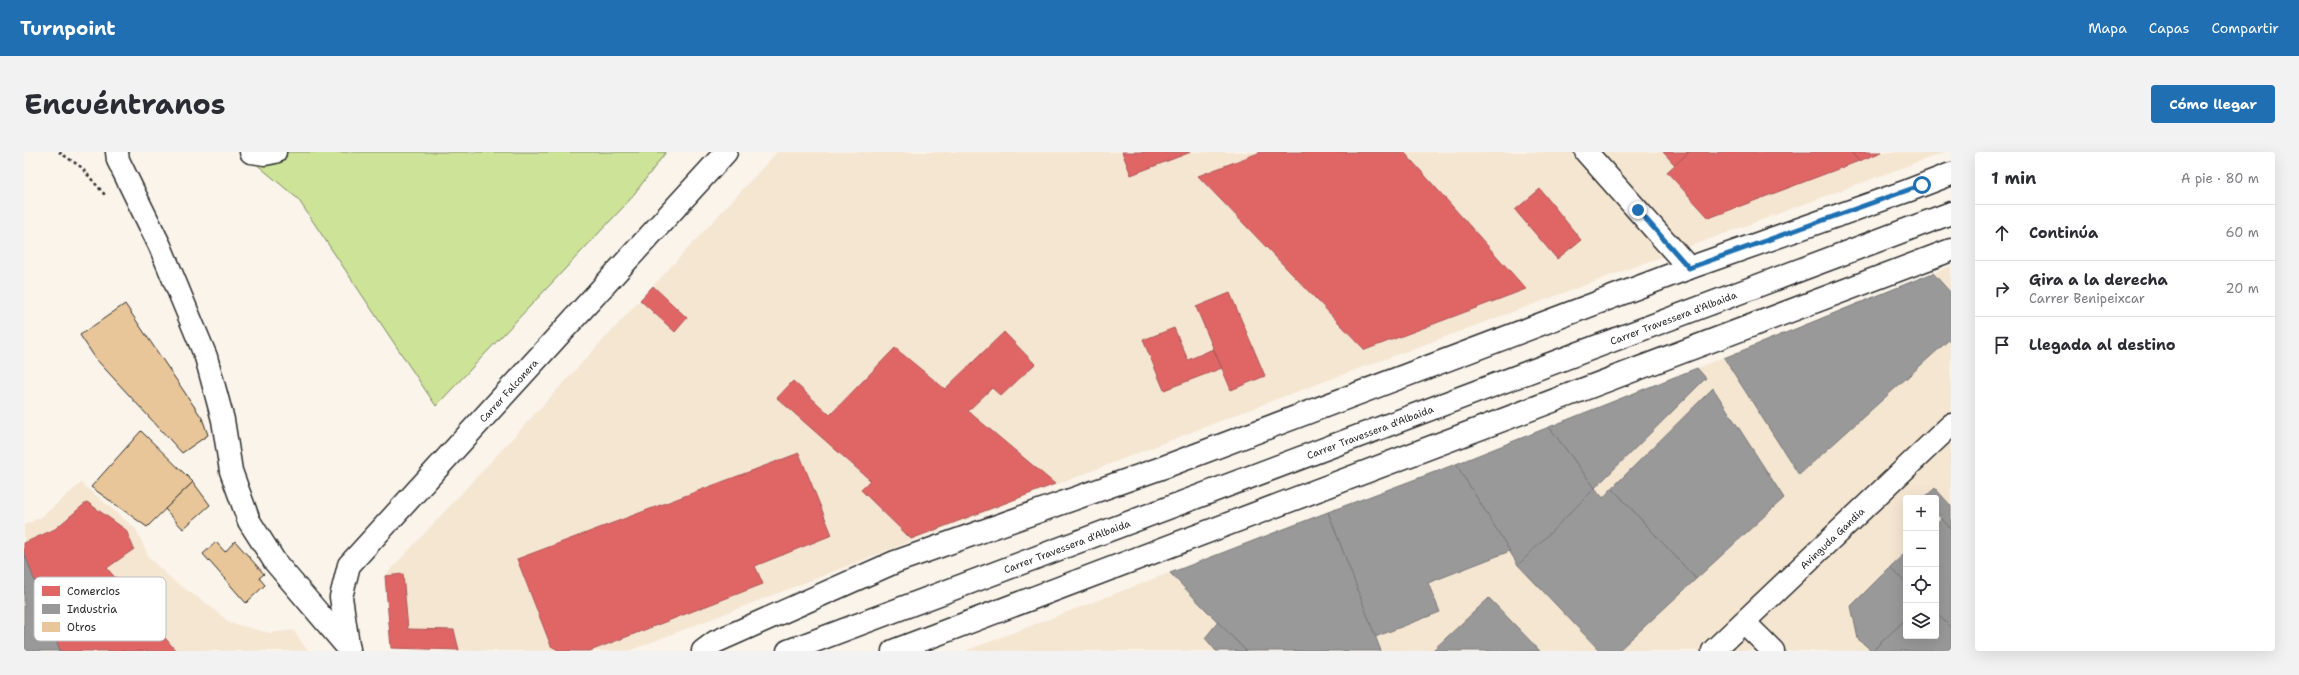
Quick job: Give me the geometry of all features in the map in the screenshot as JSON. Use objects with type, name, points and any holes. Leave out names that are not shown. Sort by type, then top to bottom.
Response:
[{"type":"street","points":[[117,152],[118,160],[160,246],[206,357],[219,402],[231,471],[249,521],[275,562],[350,651]]},
{"type":"street","points":[[250,152],[265,154],[275,152]]},
{"type":"street","name":"Carrer Falconera","points":[[350,651],[341,597],[349,565],[726,152]]},
{"type":"street","points":[[1586,152],[1689,268]]},
{"type":"street","points":[[686,651],[709,647],[895,562],[1339,402],[1689,268],[1951,174]]},
{"type":"street","name":"Carrer Travessera d'Albaida","points":[[788,651],[1951,213]]},
{"type":"street","points":[[893,651],[1951,250]]},
{"type":"street","name":"Avinguda Gandia","points":[[1713,651],[1951,425]]},
{"type":"street","points":[[1744,622],[1772,651]]},
{"type":"shaded area","points":[[777,152],[1945,152],[1269,402],[629,651],[472,651],[391,648],[385,576]]},
{"type":"shaded area","points":[[1951,266],[1951,651],[965,651],[1524,437]]},
{"type":"shaded area","points":[[81,483],[136,529],[149,558],[175,582],[206,603],[230,623],[270,633],[293,630],[308,651],[24,651],[24,525],[43,516]]},
{"type":"green space","points":[[242,152],[666,152],[628,202],[436,406],[298,199]]},
{"type":"building: Comercios","points":[[1122,152],[1191,152],[1131,175]]},
{"type":"building: Comercios","points":[[1261,152],[1404,152],[1526,289],[1365,350],[1198,176]]},
{"type":"building: Comercios","points":[[1663,152],[1689,152],[1675,165]]},
{"type":"building: Comercios","points":[[1689,152],[1851,152],[1859,161],[1709,218],[1667,172]]},
{"type":"building: Comercios","points":[[1851,152],[1882,152],[1859,161]]},
{"type":"building: Comercios","points":[[1540,189],[1581,240],[1557,259],[1515,210]]},
{"type":"building: Comercios","points":[[653,286],[687,318],[675,332],[640,300]]},
{"type":"building: Comercios","points":[[1230,293],[1265,376],[1231,390],[1196,307]]},
{"type":"building: Comercios","points":[[1174,328],[1188,360],[1213,349],[1222,368],[1164,390],[1143,340]]},
{"type":"building: Comercios","points":[[1004,332],[1035,364],[1001,396],[992,388],[968,411],[1055,484],[911,539],[861,490],[870,480],[777,398],[793,381],[830,415],[895,348],[945,389]]},
{"type":"building: Comercios","points":[[799,453],[832,535],[755,566],[763,584],[590,651],[560,651],[551,646],[517,559]]},
{"type":"building: Comercios","points":[[87,502],[126,530],[134,549],[107,568],[114,577],[34,577],[34,580],[24,552],[24,543],[55,529]]},
{"type":"building: Comercios","points":[[403,574],[408,629],[454,630],[459,650],[391,648],[385,576]]},
{"type":"building: Comercios","points":[[166,639],[176,651],[60,651],[56,641],[166,641]]},
{"type":"building: Industria","points":[[1933,273],[1951,293],[1951,338],[1799,475],[1724,358]]},
{"type":"building: Industria","points":[[1697,368],[1706,378],[1595,488],[1549,427]]},
{"type":"building: Industria","points":[[1713,388],[1784,498],[1696,579],[1612,488]]},
{"type":"building: Industria","points":[[1549,427],[1595,488],[1518,565],[1456,464]]},
{"type":"building: Industria","points":[[1456,464],[1510,551],[1428,583],[1440,612],[1375,637],[1328,512]]},
{"type":"building: Industria","points":[[1595,488],[1603,498],[1612,488],[1696,579],[1618,651],[1600,651],[1518,565]]},
{"type":"building: Industria","points":[[1935,488],[1951,506],[1951,529],[1939,516],[1939,495],[1927,495]]},
{"type":"building: Industria","points":[[1328,512],[1381,651],[1246,651],[1170,573]]},
{"type":"building: Industria","points":[[1942,519],[1951,529],[1951,628],[1939,616],[1939,522]]},
{"type":"building: Industria","points":[[24,552],[34,580],[34,641],[56,641],[60,651],[24,651]]},
{"type":"building: Industria","points":[[1903,555],[1903,580],[1890,567]]},
{"type":"building: Industria","points":[[1890,567],[1903,580],[1903,622],[1872,651],[1858,639],[1851,606]]},
{"type":"building: Industria","points":[[1489,598],[1540,651],[1432,651]]},
{"type":"building: Industria","points":[[1939,616],[1951,628],[1951,651],[1872,651],[1903,622],[1903,639],[1939,639]]},
{"type":"building: Industria","points":[[1218,622],[1246,651],[1216,651],[1205,638]]},
{"type":"building: Otros","points":[[125,304],[202,418],[208,435],[182,453],[96,359],[80,335]]},
{"type":"building: Otros","points":[[141,431],[193,482],[147,527],[91,487]]},
{"type":"building: Otros","points":[[193,482],[210,505],[183,529],[165,509]]},
{"type":"building: Otros","points":[[235,541],[264,574],[259,578],[265,585],[246,603],[203,554],[216,542],[225,552]]},
{"type":"route","points":[[1638,210],[1689,268],[1922,185]]}]
